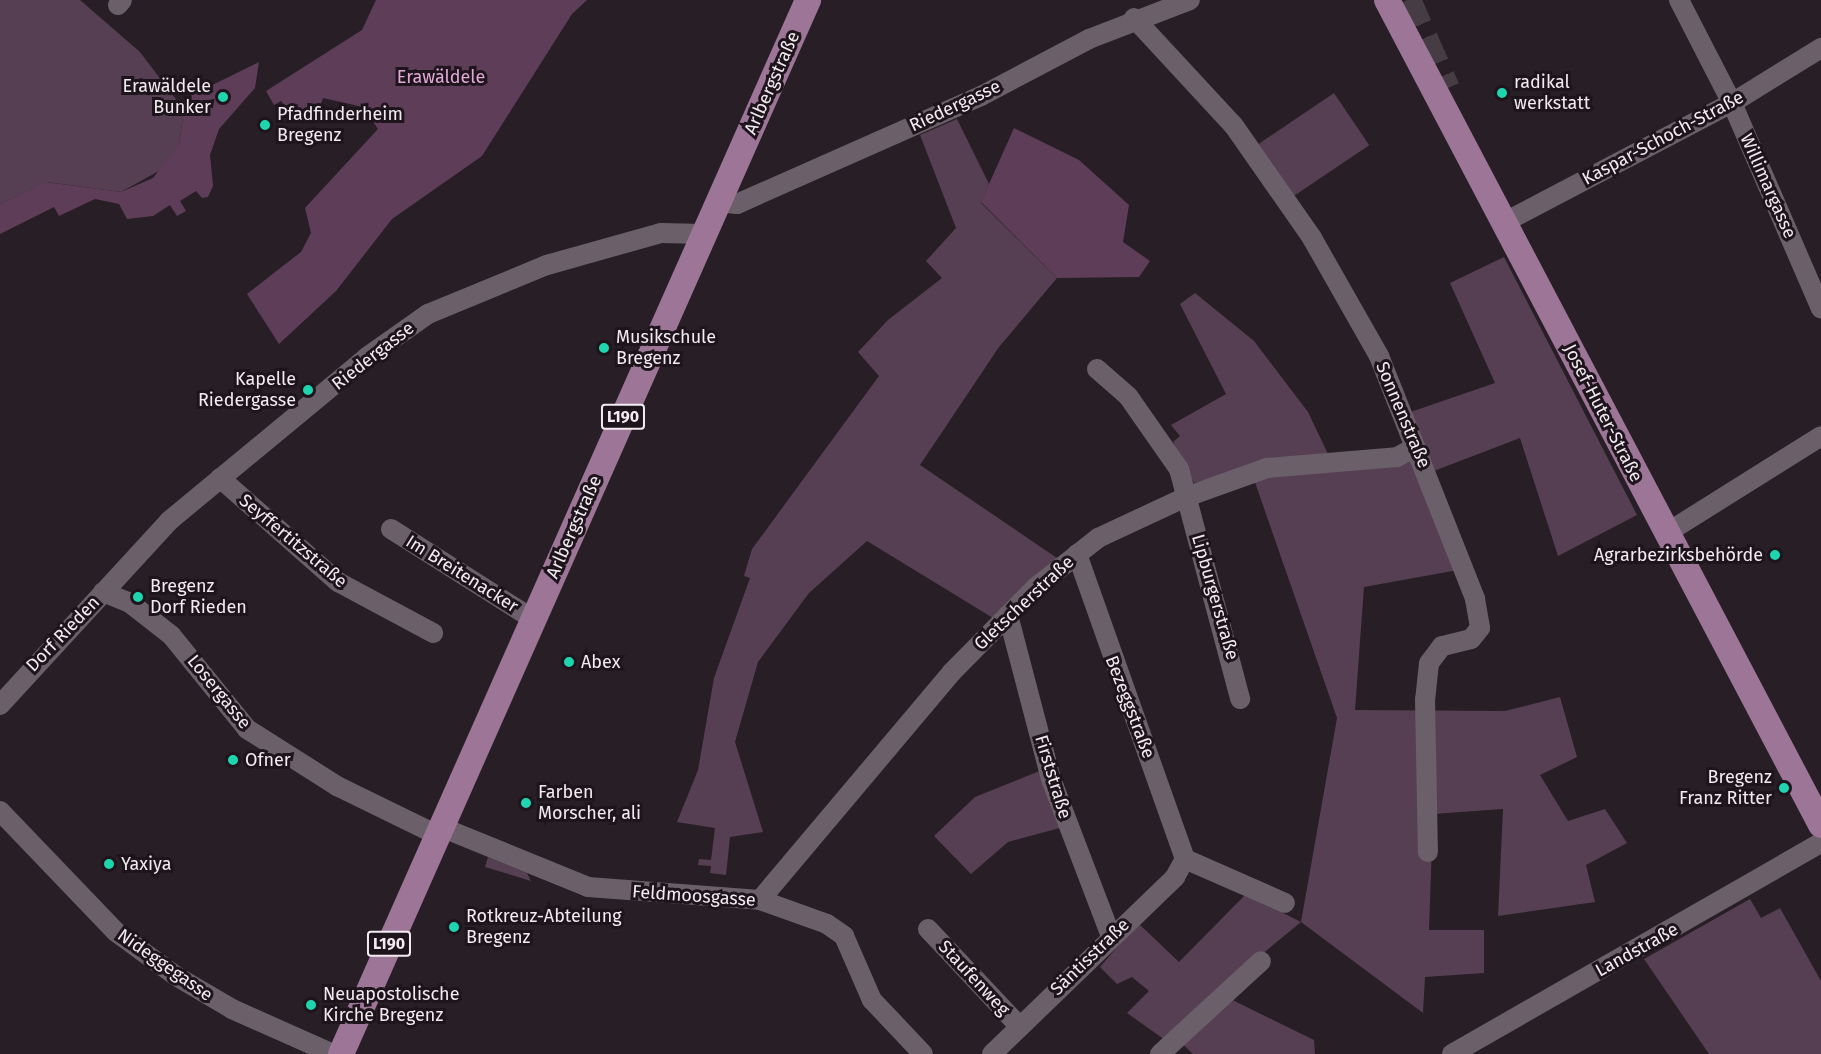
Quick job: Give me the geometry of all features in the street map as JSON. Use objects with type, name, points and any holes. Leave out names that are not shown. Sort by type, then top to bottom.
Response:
[{"type":"main road","name":"Arlbergstraße","points":[[332,1053],[439,831],[808,0]]},
{"type":"main road","name":"Josef-Huter-Straße","points":[[1387,0],[1665,534],[1821,825]]},
{"type":"street","name":"Riedergasse","points":[[718,202],[737,204],[981,96],[1134,18],[1190,0]]},
{"type":"street","name":"Willimargasse","points":[[1679,0],[1732,103],[1821,309]]},
{"type":"street","name":"Sonnenstraße","points":[[1134,18],[1234,126],[1312,237],[1379,356],[1453,534],[1480,628],[1471,639],[1442,646],[1429,663],[1425,699],[1428,852]]},
{"type":"street","name":"Kaspar-Schoch-Straße","points":[[1503,223],[1732,103],[1821,48]]},
{"type":"street","name":"Riedergasse","points":[[103,592],[169,521],[428,314],[548,265],[661,233],[704,234]]},
{"type":"street","name":"Lipburgerstraße","points":[[1097,369],[1128,396],[1164,441],[1186,497],[1240,699]]},
{"type":"street","points":[[1665,534],[1821,436]]},
{"type":"street","name":"Gletscherstraße","points":[[760,900],[890,741],[1008,615],[1077,554],[1126,522],[1186,497],[1268,468],[1397,457],[1416,447]]},
{"type":"street","name":"Seyffertitzstraße","points":[[220,478],[338,582],[433,633]]},
{"type":"street","name":"Im Breitenacker","points":[[391,529],[533,619]]},
{"type":"street","name":"Bezeggstraße","points":[[1077,554],[1185,860]]},
{"type":"street","name":"Dorf Rieden","points":[[0,705],[103,592]]},
{"type":"street","name":"Losergasse","points":[[103,592],[130,603],[171,635],[246,729],[337,786],[439,831]]},
{"type":"street","name":"Firststraße","points":[[1008,615],[1051,779],[1110,936]]},
{"type":"street","name":"Nideggegasse","points":[[0,811],[116,932],[232,1010],[332,1053]]},
{"type":"street","name":"Feldmoosgasse","points":[[439,831],[588,887],[760,900],[800,912],[844,936],[872,1000],[923,1054]]},
{"type":"street","name":"Landstraße","points":[[1452,1054],[1821,843]]},
{"type":"street","points":[[1185,860],[1285,903]]},
{"type":"street","name":"Säntisstraße","points":[[992,1054],[1110,936],[1175,877],[1185,860]]},
{"type":"street","name":"Staufenweg","points":[[928,929],[1020,1027]]},
{"type":"street","points":[[1160,1054],[1261,961]]},
{"type":"shaded area","points":[[0,0],[80,0],[140,52],[184,110],[179,145],[166,167],[121,192],[47,182],[0,204]]},
{"type":"shaded area","points":[[1334,93],[1369,145],[1294,196],[1259,144]]},
{"type":"shaded area","points":[[957,119],[989,184],[981,203],[1057,278],[999,347],[920,465],[1060,560],[993,618],[867,541],[809,593],[758,662],[735,742],[763,832],[730,837],[726,875],[710,873],[711,866],[698,865],[699,859],[711,860],[715,828],[677,822],[698,770],[714,678],[750,578],[744,576],[752,549],[879,376],[858,352],[888,320],[942,278],[926,261],[956,228],[920,135]]},
{"type":"shaded area","points":[[1504,257],[1637,515],[1558,556],[1520,438],[1426,474],[1458,570],[1364,587],[1355,710],[1505,711],[1560,697],[1577,757],[1540,775],[1568,821],[1605,809],[1627,843],[1586,865],[1595,902],[1498,916],[1503,809],[1433,814],[1429,930],[1484,930],[1484,973],[1425,977],[1423,1013],[1301,922],[1337,718],[1250,468],[1194,483],[1173,442],[1180,436],[1171,425],[1226,394],[1180,304],[1195,293],[1254,341],[1308,412],[1328,454],[1393,450],[1406,440],[1399,416],[1495,383],[1450,283]]},
{"type":"shaded area","points":[[1042,770],[1060,828],[1008,842],[971,874],[934,836],[975,797]]},
{"type":"shaded area","points":[[488,857],[527,873],[531,881],[485,867]]},
{"type":"shaded area","points":[[1246,894],[1301,922],[1216,992],[1314,1040],[1315,1054],[1193,1054],[1171,1033],[1165,1040],[1127,1013],[1149,991],[1132,977],[1117,984],[1100,967],[1138,923],[1179,962]]},
{"type":"shaded area","points":[[1750,899],[1761,918],[1780,908],[1821,981],[1821,1054],[1709,1054],[1644,959]]},
{"type":"green space","name":"Erawäldele","points":[[376,0],[587,0],[572,14],[482,156],[392,219],[336,291],[279,344],[247,294],[301,252],[311,233],[305,208],[378,129],[363,107],[323,98],[315,121],[299,122],[281,101],[274,105],[266,91],[362,30]]},
{"type":"green space","points":[[259,62],[255,88],[219,129],[210,155],[213,186],[208,197],[202,198],[196,191],[180,201],[186,211],[177,216],[170,205],[153,216],[127,219],[119,204],[95,199],[59,216],[54,207],[0,234],[0,204],[46,182],[121,192],[153,178],[179,145],[184,110],[191,107],[186,98]]},
{"type":"green space","points":[[1014,128],[1079,160],[1129,205],[1123,242],[1150,261],[1139,277],[1057,278],[981,202]]},
{"type":"tunnel","points":[[1407,0],[1446,89]]},
{"type":"place","name":"radikal werkstatt","points":[[1502,93]]},
{"type":"place","name":"Erawäldele Bunker","points":[[223,97]]},
{"type":"place","name":"Pfadfinderheim Bregenz","points":[[265,125]]},
{"type":"place","name":"Musikschule Bregenz","points":[[604,348]]},
{"type":"place","name":"Kapelle Riedergasse","points":[[308,390]]},
{"type":"place","name":"Agrarbezirksbehörde","points":[[1775,555]]},
{"type":"place","name":"Bregenz Dorf Rieden","points":[[138,597]]},
{"type":"place","name":"Abex","points":[[569,662]]},
{"type":"place","name":"Ofner","points":[[233,760]]},
{"type":"place","name":"Bregenz Franz Ritter","points":[[1784,788]]},
{"type":"place","name":"Farben Morscher, ali","points":[[526,803]]},
{"type":"place","name":"Yaxiya","points":[[109,864]]},
{"type":"place","name":"Rotkreuz-Abteilung Bregenz","points":[[454,927]]},
{"type":"place","name":"Neuapostolische Kirche Bregenz","points":[[311,1005]]}]
